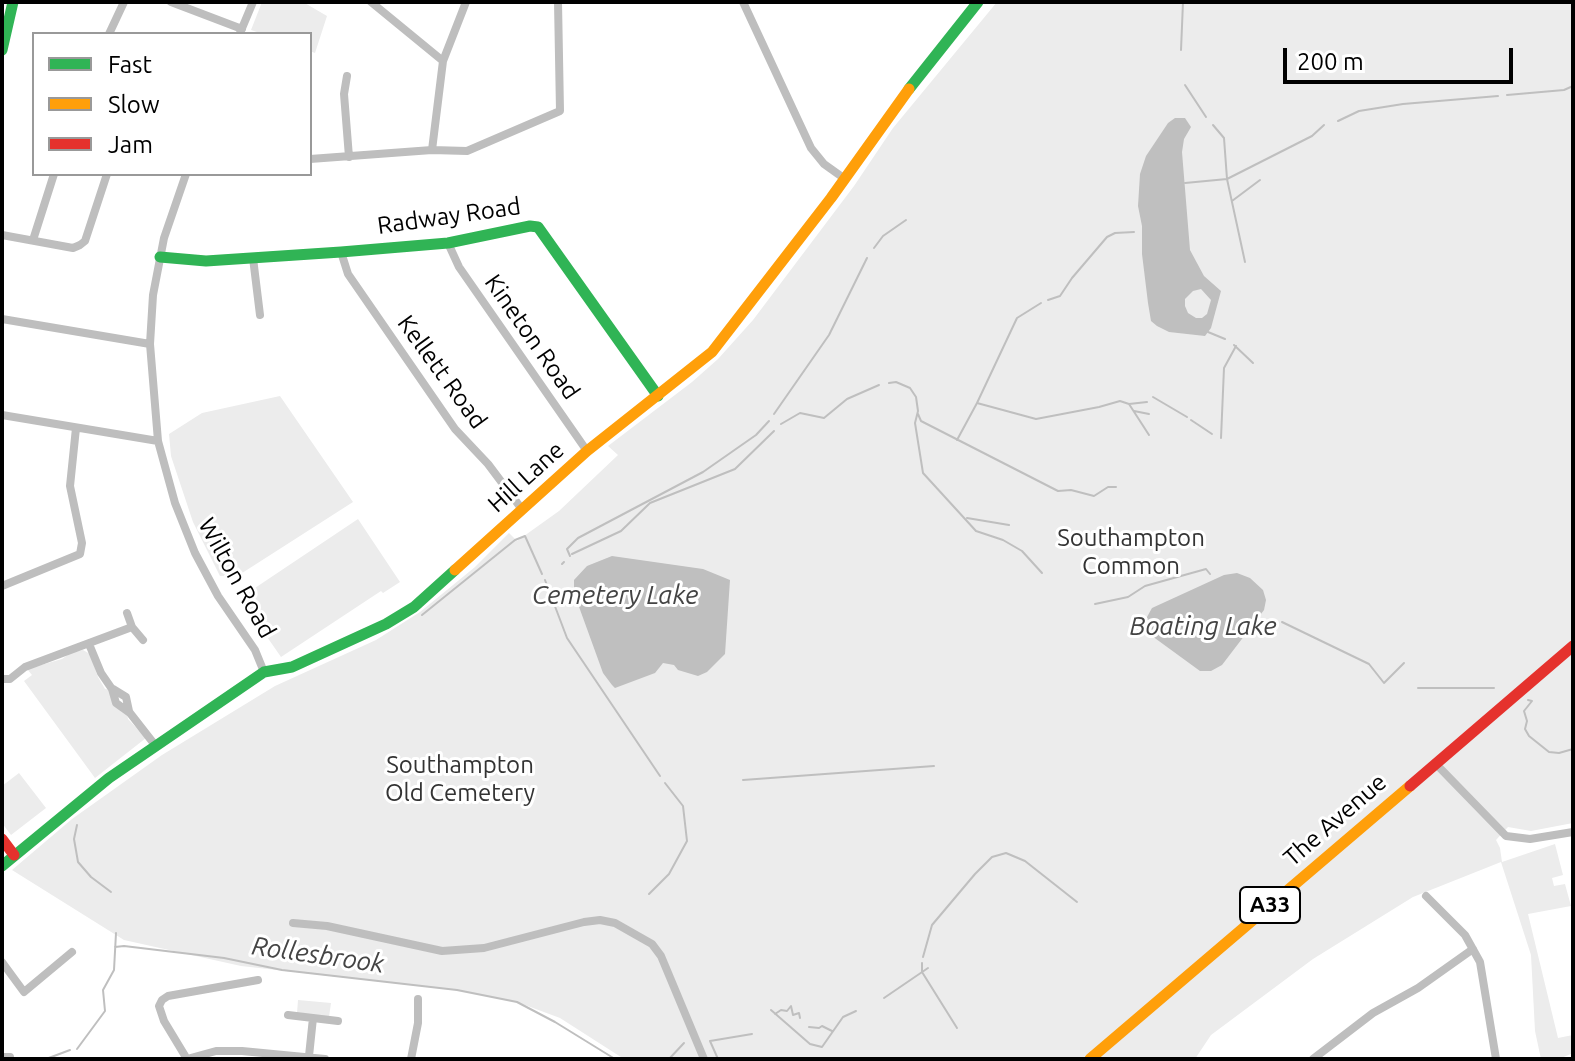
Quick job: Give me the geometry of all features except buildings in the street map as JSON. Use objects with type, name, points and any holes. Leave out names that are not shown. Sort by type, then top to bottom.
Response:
[{"type":"street","points":[[2,50],[5,24],[13,2]]},
{"type":"street","points":[[110,32],[124,2]]},
{"type":"street","points":[[171,2],[241,31],[253,2]]},
{"type":"street","points":[[371,2],[443,61]]},
{"type":"street","points":[[432,150],[443,61],[466,2]]},
{"type":"street","points":[[312,159],[432,150],[467,151],[560,111],[558,2]]},
{"type":"street","points":[[743,2],[811,148],[824,164],[845,179]]},
{"type":"street","name":"Hill Lane","points":[[2,866],[64,813],[155,745],[264,672],[292,667],[403,614],[587,451],[685,376],[723,341],[972,3]]},
{"type":"street","points":[[348,81],[349,157]]},
{"type":"street","points":[[33,240],[53,176]]},
{"type":"street","points":[[2,235],[73,248],[80,245],[85,241],[106,176]]},
{"type":"street","name":"Wilton Road","points":[[185,176],[172,209],[153,295],[150,344],[158,441],[175,503],[195,553],[218,596],[255,650],[264,672]]},
{"type":"street","name":"Radway Road","points":[[160,257],[206,261],[341,252],[448,243],[530,226],[542,230],[658,396]]},
{"type":"street","name":"Kineton Road","points":[[448,243],[459,267],[587,451]]},
{"type":"street","name":"Kellett Road","points":[[341,252],[348,274],[455,429],[488,464],[521,508]]},
{"type":"street","points":[[253,258],[260,315]]},
{"type":"street","points":[[2,319],[150,344]]},
{"type":"street","points":[[2,415],[158,441]]},
{"type":"street","points":[[2,586],[80,554],[82,543],[70,486],[76,428]]},
{"type":"street","points":[[127,613],[132,627],[143,640]]},
{"type":"street","points":[[16,687],[6,679],[25,667],[132,627]]},
{"type":"street","points":[[89,644],[116,703],[130,713],[155,745]]},
{"type":"street","name":"The Avenue","points":[[1090,1059],[1573,646]]},
{"type":"street","points":[[1435,763],[1506,836],[1530,839],[1573,832]]},
{"type":"street","points":[[2,839],[14,855]]},
{"type":"street","points":[[1426,896],[1455,924],[1483,969],[1496,1059]]},
{"type":"street","points":[[293,923],[327,926],[442,951],[484,948],[584,922],[600,920],[615,923],[652,944],[661,956],[704,1059]]},
{"type":"street","points":[[1313,1059],[1373,1013],[1418,988],[1473,949]]},
{"type":"street","points":[[2,962],[24,992],[72,952]]},
{"type":"street","points":[[245,971],[247,982]]},
{"type":"street","points":[[258,980],[168,996],[162,1000],[159,1006],[164,1021],[187,1059],[216,1051],[325,1059]]},
{"type":"street","points":[[411,1059],[418,1023],[418,999]]},
{"type":"street","points":[[408,1009],[418,1009]]},
{"type":"street","points":[[288,1015],[338,1021]]},
{"type":"street","points":[[309,1056],[313,1018]]},
{"type":"green space","points":[[262,2],[303,2],[327,16],[315,53],[312,52],[312,32],[251,30]]},
{"type":"green space","name":"Southampton Common","points":[[997,2],[1573,2],[1573,823],[1531,831],[1508,827],[1496,840],[1502,862],[1555,844],[1563,875],[1552,878],[1554,886],[1565,884],[1571,906],[1528,914],[1558,1038],[1573,1035],[1573,1053],[1559,1059],[1541,1059],[1535,1031],[1531,955],[1501,862],[1413,897],[1313,959],[1211,1035],[1195,1059],[624,1059],[560,1018],[517,1002],[457,990],[241,966],[124,940],[12,870],[72,819],[162,755],[275,686],[376,640],[420,612],[475,567],[509,533],[517,541],[559,511],[618,455],[608,446],[692,382],[718,359],[753,320],[854,186],[893,128]]},
{"type":"green space","points":[[280,396],[353,502],[239,575],[220,576],[193,522],[171,456],[169,434],[202,413]]},
{"type":"green space","points":[[358,519],[400,582],[383,593],[381,591],[281,657],[240,598]]},
{"type":"green space","points":[[83,650],[90,654],[105,689],[110,690],[128,719],[146,738],[95,778],[24,681],[32,675],[27,669]]},
{"type":"green space","points":[[19,773],[46,808],[11,835],[2,823],[2,786]]},
{"type":"green space","points":[[298,1000],[331,1003],[329,1017],[297,1013]]},
{"type":"water","points":[[1175,118],[1185,118],[1191,127],[1184,139],[1182,152],[1190,250],[1204,276],[1221,291],[1211,328],[1205,336],[1169,332],[1151,321],[1138,206],[1140,174],[1146,156],[1168,123]],"holes":[[[1201,289],[1211,300],[1207,314],[1202,318],[1188,313],[1185,306],[1185,299],[1193,291]]]},
{"type":"water","name":"Cemetery Lake","points":[[612,556],[703,569],[730,580],[725,654],[707,672],[698,676],[663,663],[655,673],[615,688],[612,685],[603,673],[574,593],[574,580],[587,566]]},
{"type":"water","name":"Boating Lake","points":[[1237,573],[1250,578],[1263,590],[1266,600],[1264,610],[1222,665],[1211,671],[1200,671],[1152,636],[1147,628],[1147,617],[1152,608],[1224,575]]},
{"type":"waterway","points":[[1181,50],[1183,2]]},
{"type":"waterway","points":[[1185,85],[1206,117]]},
{"type":"waterway","points":[[1507,95],[1564,90],[1573,86]]},
{"type":"waterway","points":[[1338,121],[1359,111],[1403,104],[1498,96]]},
{"type":"waterway","points":[[1213,125],[1224,138],[1227,179],[1245,262]]},
{"type":"waterway","points":[[1185,183],[1227,179],[1312,136],[1324,125]]},
{"type":"waterway","points":[[1232,201],[1260,180]]},
{"type":"waterway","points":[[874,248],[883,236],[906,220]]},
{"type":"waterway","points":[[1048,300],[1060,296],[1107,237],[1115,233],[1134,232]]},
{"type":"waterway","points":[[774,414],[829,335],[867,258]]},
{"type":"waterway","points":[[977,403],[1017,318],[1041,303]]},
{"type":"waterway","points":[[1208,332],[1225,339]]},
{"type":"waterway","points":[[1234,345],[1253,363]]},
{"type":"waterway","points":[[1221,438],[1224,368],[1236,346]]},
{"type":"waterway","points":[[889,383],[896,382],[910,388],[916,397],[918,411],[915,423],[923,473],[976,531],[1003,540],[1022,551],[1042,573]]},
{"type":"waterway","points":[[781,424],[800,413],[824,418],[847,399],[879,385]]},
{"type":"waterway","points":[[1153,397],[1187,417]]},
{"type":"waterway","points":[[957,440],[977,403],[1036,419],[1120,401],[1129,404],[1149,435]]},
{"type":"waterway","points":[[1129,404],[1147,402]]},
{"type":"waterway","points":[[1134,411],[1149,414]]},
{"type":"waterway","points":[[918,414],[921,421],[1058,491],[1071,490],[1094,496],[1108,487],[1116,487]]},
{"type":"waterway","points":[[1191,420],[1212,434]]},
{"type":"waterway","points":[[570,556],[567,549],[578,538],[703,472],[756,435],[769,421]]},
{"type":"waterway","points":[[572,554],[621,531],[650,503],[735,469],[774,431]]},
{"type":"waterway","points":[[967,518],[1009,525]]},
{"type":"waterway","points":[[422,615],[515,540],[525,536],[542,574]]},
{"type":"waterway","points":[[1095,604],[1128,597],[1145,586],[1206,569],[1210,574]]},
{"type":"waterway","points":[[545,580],[567,638],[660,776]]},
{"type":"waterway","points":[[1282,622],[1369,664],[1384,683],[1404,663]]},
{"type":"waterway","points":[[1418,688],[1494,688]]},
{"type":"waterway","points":[[1528,700],[1532,701],[1524,711],[1527,721],[1525,729],[1529,736],[1549,752],[1573,749]]},
{"type":"waterway","points":[[743,780],[934,766]]},
{"type":"waterway","points":[[649,894],[669,874],[687,841],[683,806],[665,783]]},
{"type":"waterway","points":[[77,825],[74,839],[78,862],[111,892]]},
{"type":"waterway","points":[[923,957],[932,925],[992,857],[1006,853],[1025,861],[1077,902]]},
{"type":"waterway","name":"Rollesbrook","points":[[77,1049],[105,1011],[103,990],[114,970],[116,933]]},
{"type":"waterway","name":"Rollesbrook","points":[[115,947],[224,958],[282,970],[457,990],[517,1002],[615,1059]]},
{"type":"waterway","points":[[922,963],[922,972],[957,1028]]},
{"type":"waterway","points":[[884,998],[928,968]]},
{"type":"waterway","points":[[775,1014],[781,1010],[787,1011],[791,1006],[793,1015],[799,1013],[800,1018]]},
{"type":"waterway","points":[[771,1010],[810,1044],[822,1047],[843,1017],[856,1011]]},
{"type":"waterway","points":[[809,1027],[822,1026],[832,1031]]},
{"type":"waterway","points":[[718,1059],[710,1041],[752,1034]]},
{"type":"waterway","points":[[669,1059],[684,1043]]},
{"type":"waterway","name":"Rollesbrook","points":[[46,1059],[70,1050]]},
{"type":"traffic: fast","points":[[2,50],[13,2]]},
{"type":"traffic: fast","points":[[909,89],[978,2]]},
{"type":"traffic: fast","points":[[160,257],[206,261],[341,252],[448,243],[538,227],[658,396]]},
{"type":"traffic: fast","points":[[2,866],[109,778],[264,672],[292,667],[386,624],[414,607],[455,570]]},
{"type":"traffic: slow","points":[[455,570],[587,451],[712,352],[831,198],[909,89]]},
{"type":"traffic: slow","points":[[1090,1059],[1410,786]]},
{"type":"traffic: jam","points":[[1410,786],[1573,646]]},
{"type":"traffic: jam","points":[[2,839],[14,855]]},
{"type":"park label","name":"Southampton Old Cemetery","points":[[460,779]]}]
